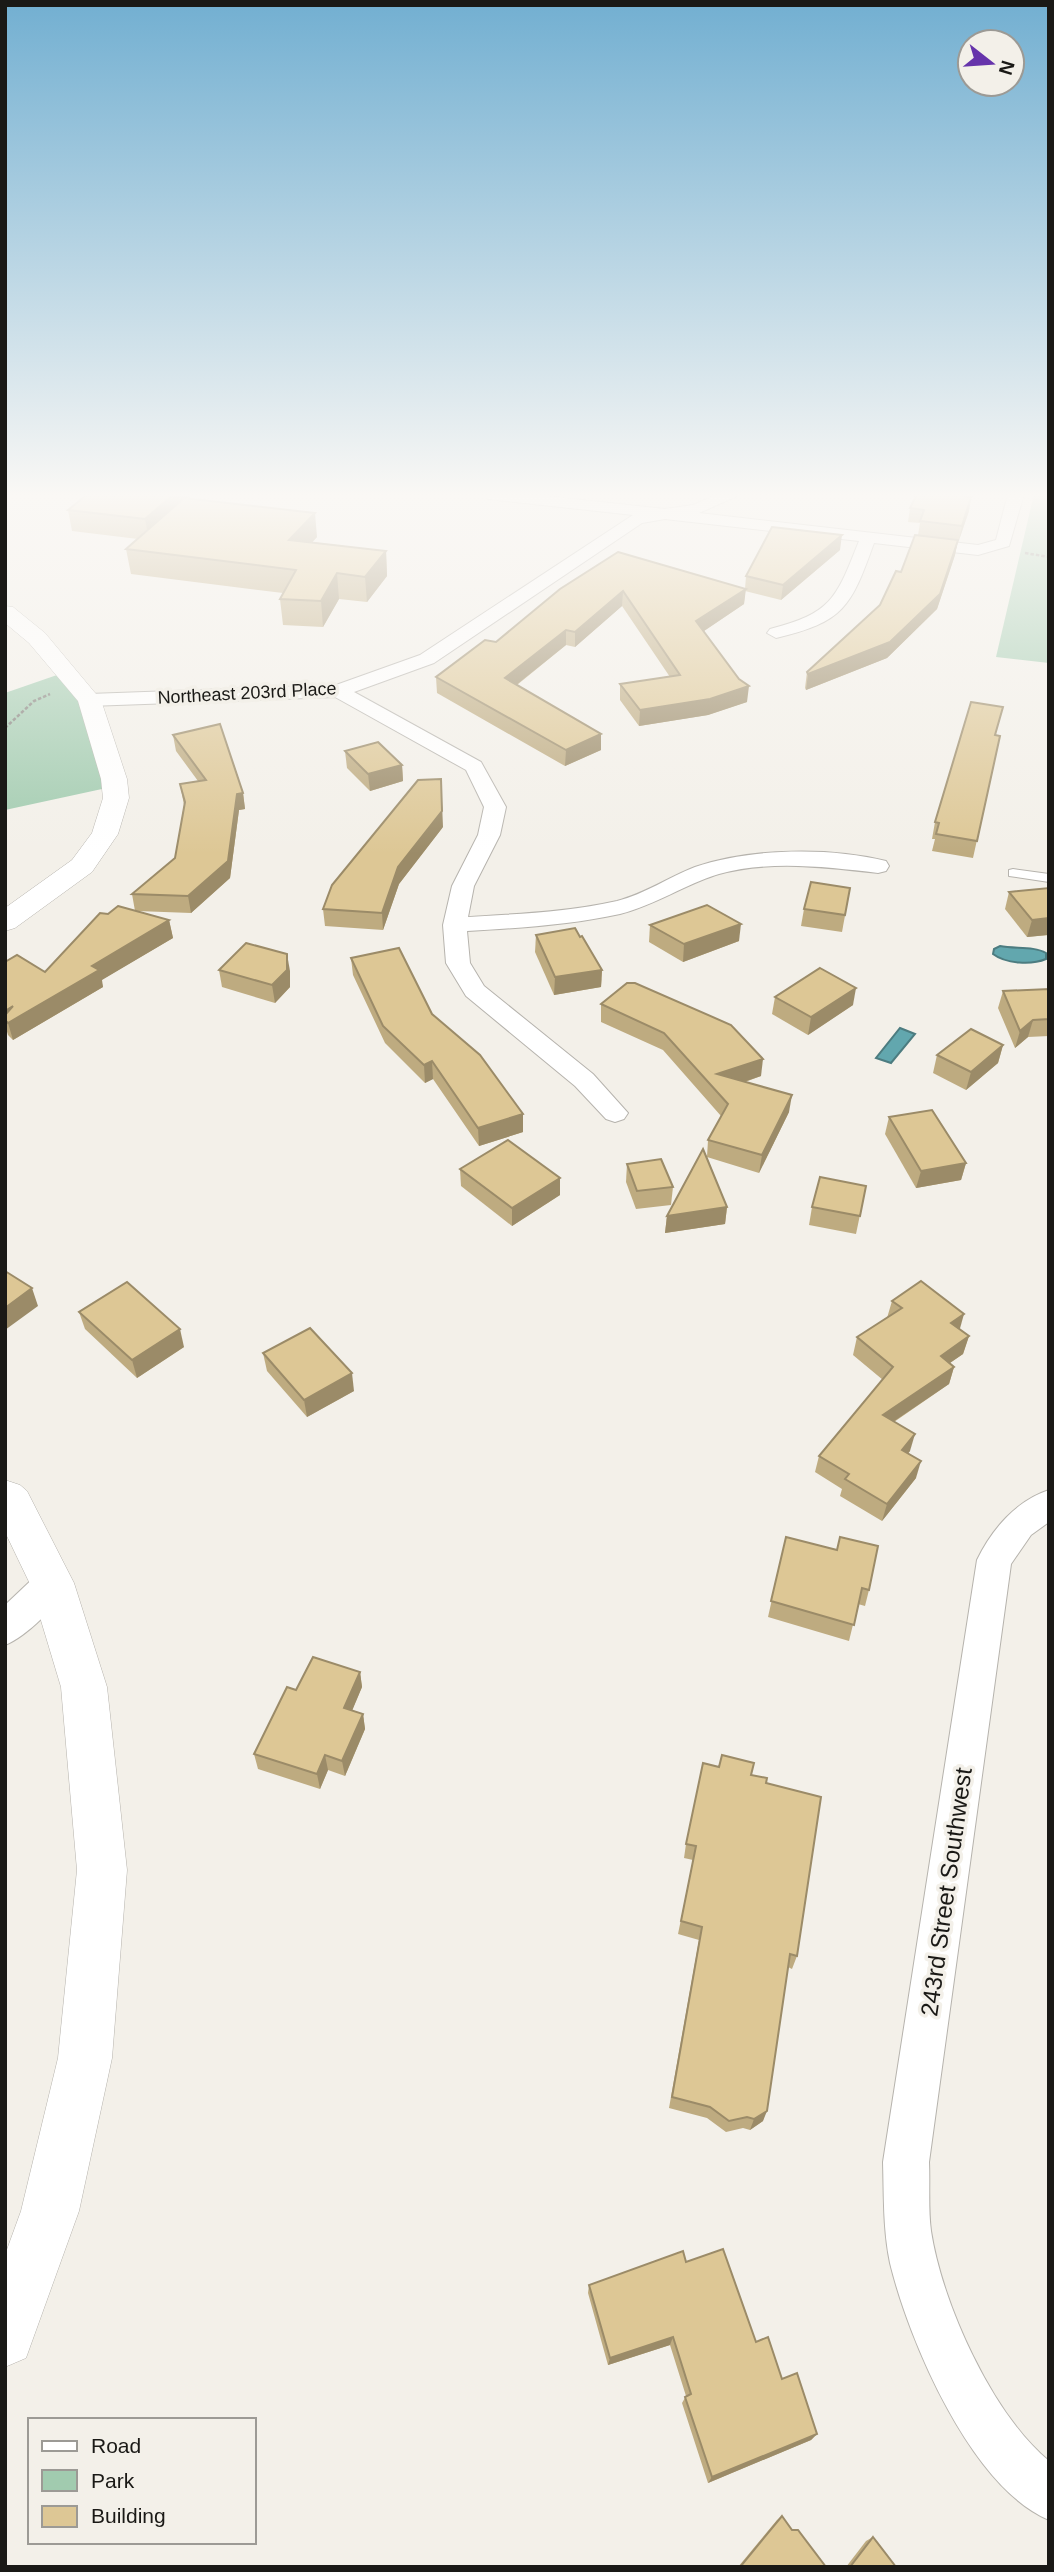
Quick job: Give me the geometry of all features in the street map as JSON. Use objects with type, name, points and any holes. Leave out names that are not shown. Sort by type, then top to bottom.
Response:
[{"type":"street","points":[[5,922],[82,866],[105,834],[116,798],[114,779],[89,700],[37,638],[7,614]]},
{"type":"street","name":"Northeast 203rd Place","points":[[89,700],[338,691],[427,659],[494,614]]},
{"type":"street","points":[[776,633],[817,623],[828,614]]},
{"type":"street","points":[[338,691],[474,766],[495,807],[489,835],[463,886],[455,925],[458,963],[475,991],[584,1080],[615,1112]]},
{"type":"street","points":[[455,925],[564,918],[624,906],[715,869],[742,865],[820,860],[878,866]]},
{"type":"street","points":[[5,1497],[12,1503],[52,1583],[84,1686],[102,1870],[85,2058],[50,2211],[5,2337]]},
{"type":"street","name":"243rd Street Southwest","points":[[1049,1504],[1019,1525],[994,1560],[906,2162],[908,2232],[924,2302],[980,2418],[1034,2484],[1049,2494]]},
{"type":"street","points":[[5,1629],[52,1583]]},
{"type":"lane","points":[[1013,873],[1049,878]]},
{"type":"path","points":[[5,728],[34,701],[57,691]]},
{"type":"green space","points":[[1006,614],[1049,614],[1049,663],[996,657]]},
{"type":"green space","points":[[57,675],[96,717],[102,789],[5,810],[5,693]]},
{"type":"water","points":[[1000,946],[1041,951],[1046,953],[1046,959],[1027,963],[1012,962],[993,954],[994,949]]},
{"type":"water","points":[[900,1028],[915,1034],[891,1063],[876,1058]]},
{"type":"building","points":[[530,614],[596,614],[575,632],[566,630],[505,678],[601,734],[566,750],[436,677],[485,640],[496,642]]},
{"type":"building","points":[[639,614],[707,614],[696,621],[739,679],[749,686],[710,699],[640,710],[620,684],[680,675]]},
{"type":"building","points":[[870,614],[919,614],[890,642],[808,674],[807,672]]},
{"type":"building","points":[[971,702],[1003,707],[995,735],[1000,736],[977,841],[936,834],[939,823],[935,822]]},
{"type":"building","points":[[220,724],[243,793],[237,794],[228,861],[188,896],[132,894],[175,858],[185,802],[180,784],[206,780],[173,735]]},
{"type":"building","points":[[378,742],[402,765],[368,774],[345,751]]},
{"type":"building","points":[[441,779],[442,811],[398,867],[382,913],[323,909],[332,885],[418,780]]},
{"type":"building","points":[[811,882],[850,888],[845,915],[804,909]]},
{"type":"building","points":[[1049,888],[1049,918],[1032,920],[1009,892]]},
{"type":"building","points":[[707,905],[741,924],[684,944],[650,925]]},
{"type":"building","points":[[118,906],[169,920],[92,966],[99,970],[8,1023],[5,1015],[13,1006],[5,1011],[5,962],[17,955],[45,972],[100,913],[108,914]]},
{"type":"building","points":[[575,928],[602,970],[555,977],[536,935]]},
{"type":"building","points":[[246,943],[287,954],[287,970],[272,985],[219,970]]},
{"type":"building","points":[[399,948],[432,1014],[480,1055],[523,1114],[478,1128],[432,1061],[424,1065],[383,1026],[351,958]]},
{"type":"building","points":[[820,968],[856,988],[811,1017],[775,997]]},
{"type":"building","points":[[627,983],[635,983],[731,1025],[763,1059],[717,1074],[792,1095],[762,1155],[708,1140],[728,1104],[664,1033],[601,1004]]},
{"type":"building","points":[[1049,989],[1049,1019],[1033,1020],[1020,1031],[1003,991]]},
{"type":"building","points":[[971,1029],[1003,1045],[971,1072],[937,1055]]},
{"type":"building","points":[[932,1110],[966,1163],[921,1171],[889,1117]]},
{"type":"building","points":[[508,1140],[560,1178],[512,1208],[460,1169]]},
{"type":"building","points":[[703,1149],[727,1207],[667,1216]]},
{"type":"building","points":[[661,1159],[673,1187],[637,1191],[627,1164]]},
{"type":"building","points":[[820,1177],[866,1186],[860,1216],[812,1207]]},
{"type":"building","points":[[5,1271],[32,1288],[5,1308]]},
{"type":"building","points":[[921,1281],[964,1314],[951,1323],[969,1336],[941,1356],[954,1367],[883,1415],[915,1434],[902,1450],[921,1461],[887,1504],[845,1479],[849,1474],[819,1456],[893,1367],[857,1337],[902,1308],[892,1301]]},
{"type":"building","points":[[127,1282],[180,1329],[132,1360],[79,1312]]},
{"type":"building","points":[[310,1328],[352,1373],[304,1400],[263,1353]]},
{"type":"building","points":[[786,1537],[837,1550],[840,1537],[878,1546],[869,1590],[862,1588],[854,1625],[771,1601]]},
{"type":"building","points":[[313,1657],[360,1672],[344,1708],[363,1714],[342,1761],[325,1755],[317,1774],[254,1754],[287,1687],[296,1690]]},
{"type":"building","points":[[722,1755],[754,1763],[751,1775],[767,1778],[766,1783],[821,1797],[797,1956],[790,1954],[767,2111],[754,2119],[747,2117],[729,2121],[710,2107],[672,2097],[702,1927],[681,1921],[696,1846],[686,1844],[703,1763],[719,1767]]},
{"type":"building","points":[[723,2249],[756,2342],[768,2337],[782,2379],[797,2373],[817,2434],[712,2477],[685,2397],[691,2394],[673,2337],[610,2358],[589,2285],[683,2251],[686,2262]]},
{"type":"building","points":[[782,2516],[792,2530],[798,2530],[826,2567],[740,2567]]},
{"type":"building","points":[[873,2537],[896,2567],[850,2567]]}]
